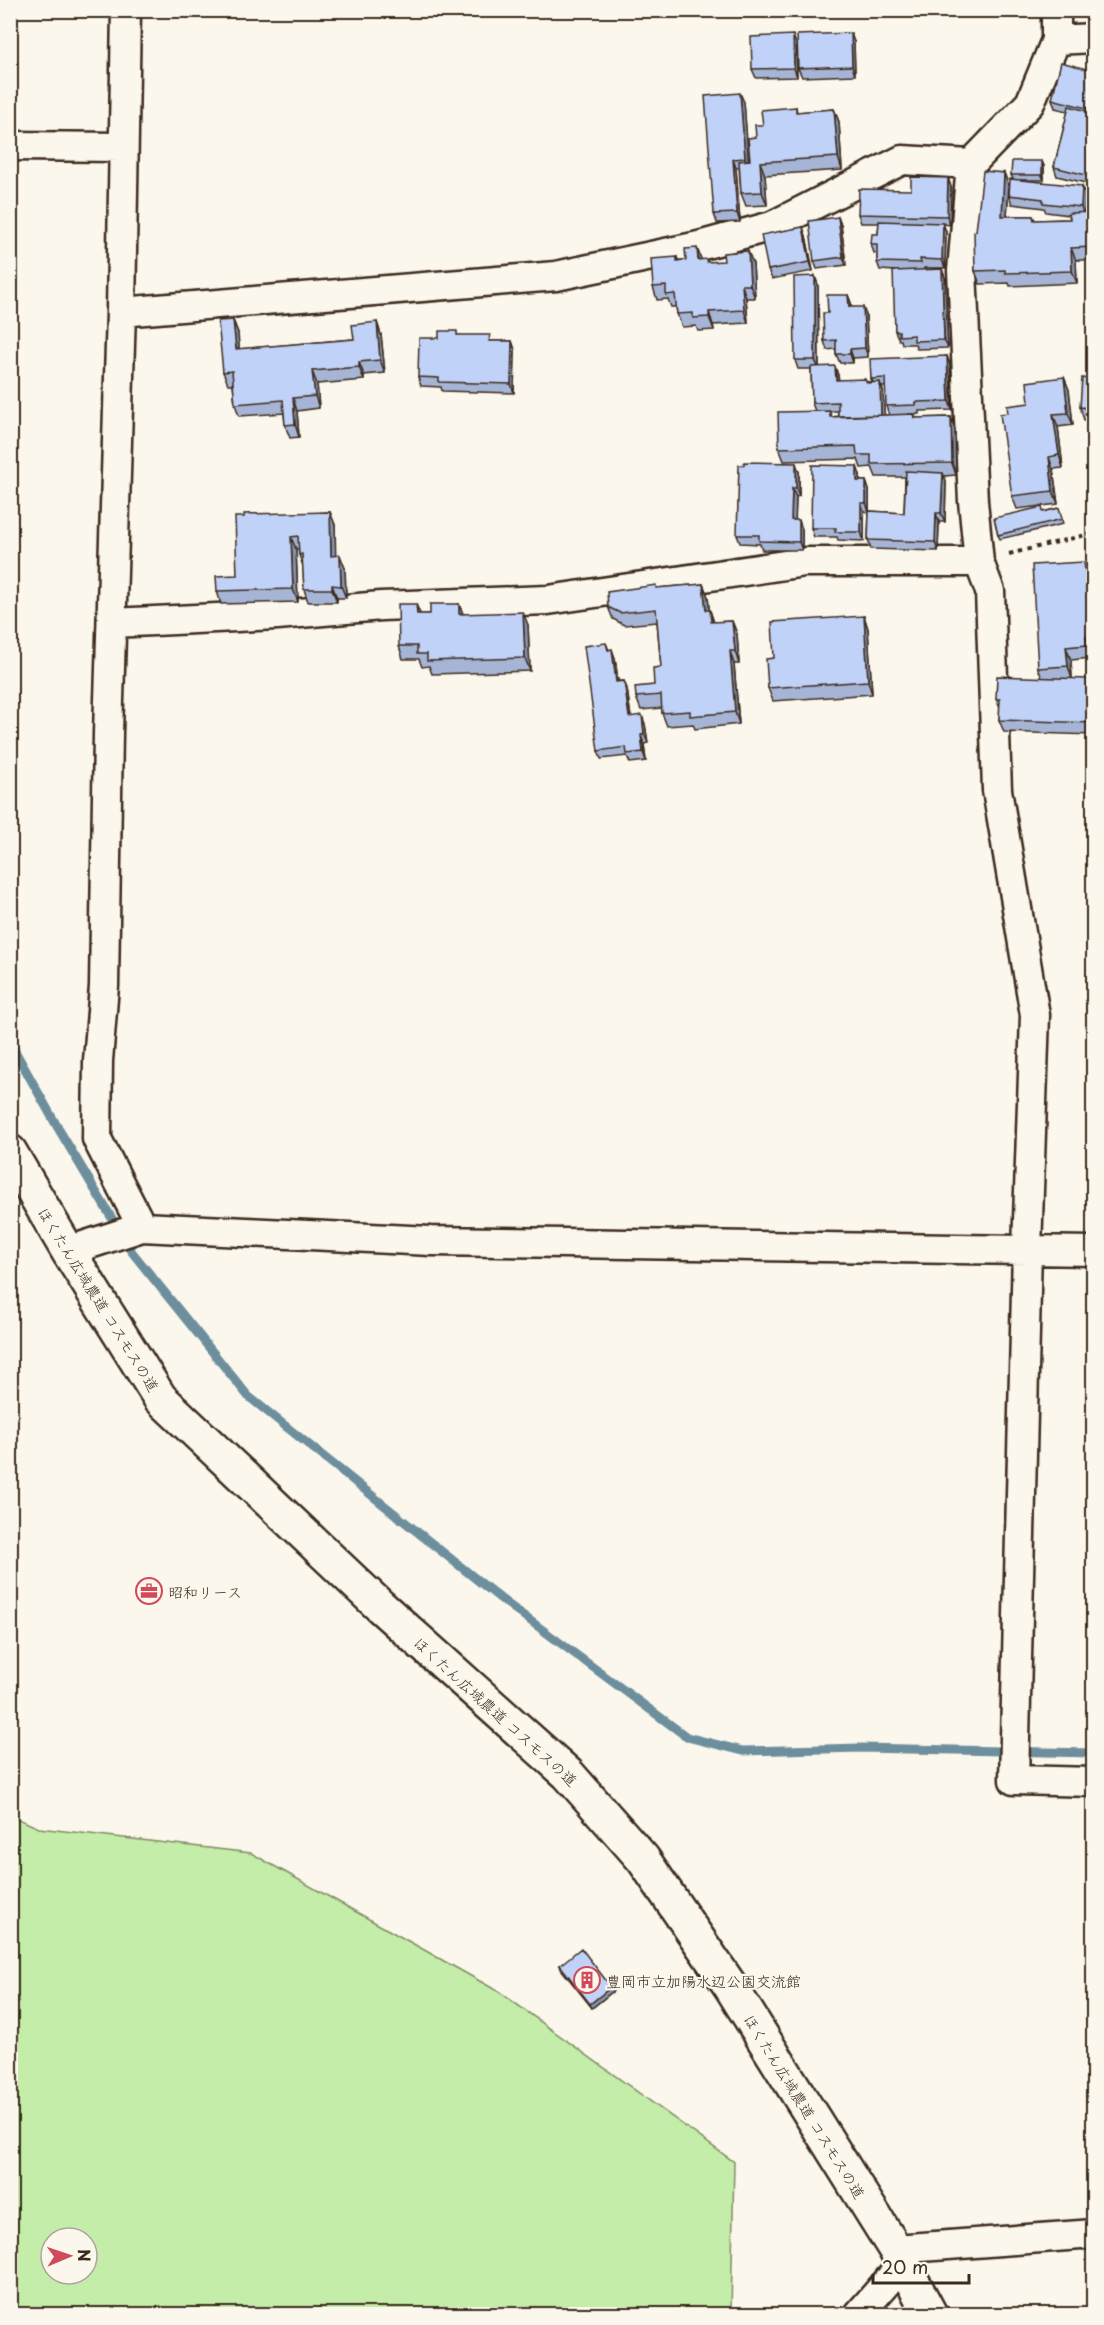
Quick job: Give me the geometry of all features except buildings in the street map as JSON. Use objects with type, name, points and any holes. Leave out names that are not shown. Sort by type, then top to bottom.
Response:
[{"type":"street","points":[[126,10],[121,312],[111,623],[104,986],[98,1061],[97,1139],[142,1227]]},
{"type":"street","points":[[1056,10],[1056,40],[1030,103],[971,164],[962,271],[973,501],[979,562],[990,591],[997,790],[1035,1015],[1014,1780],[1094,1782]]},
{"type":"street","points":[[1056,40],[1094,39]]},
{"type":"street","points":[[10,146],[122,147]]},
{"type":"street","points":[[121,312],[556,276],[699,246],[772,226],[902,160],[971,164]]},
{"type":"street","points":[[111,623],[277,615],[381,606],[548,600],[805,562],[979,562]]},
{"type":"street","name":"ほくたん広域農道 コスモスの道","points":[[10,1152],[68,1251],[160,1398],[380,1606],[568,1774],[643,1859],[731,1987],[899,2257],[930,2314]]},
{"type":"street","points":[[68,1251],[142,1227],[431,1240],[1094,1251]]},
{"type":"street","points":[[859,2314],[899,2257],[1094,2234]]},
{"type":"path","points":[[979,562],[1094,532]]},
{"type":"green space","points":[[11,1816],[39,1828],[251,1853],[501,1993],[734,2162],[731,2314],[11,2314]]},
{"type":"waterway","points":[[10,1042],[132,1252],[248,1396],[501,1599],[687,1737],[743,1751],[861,1748],[1094,1753]]},
{"type":"place","name":"昭和リース","points":[[149,1591]]},
{"type":"place","name":"豊岡市立加陽水辺公園交流館","points":[[587,1980]]}]
